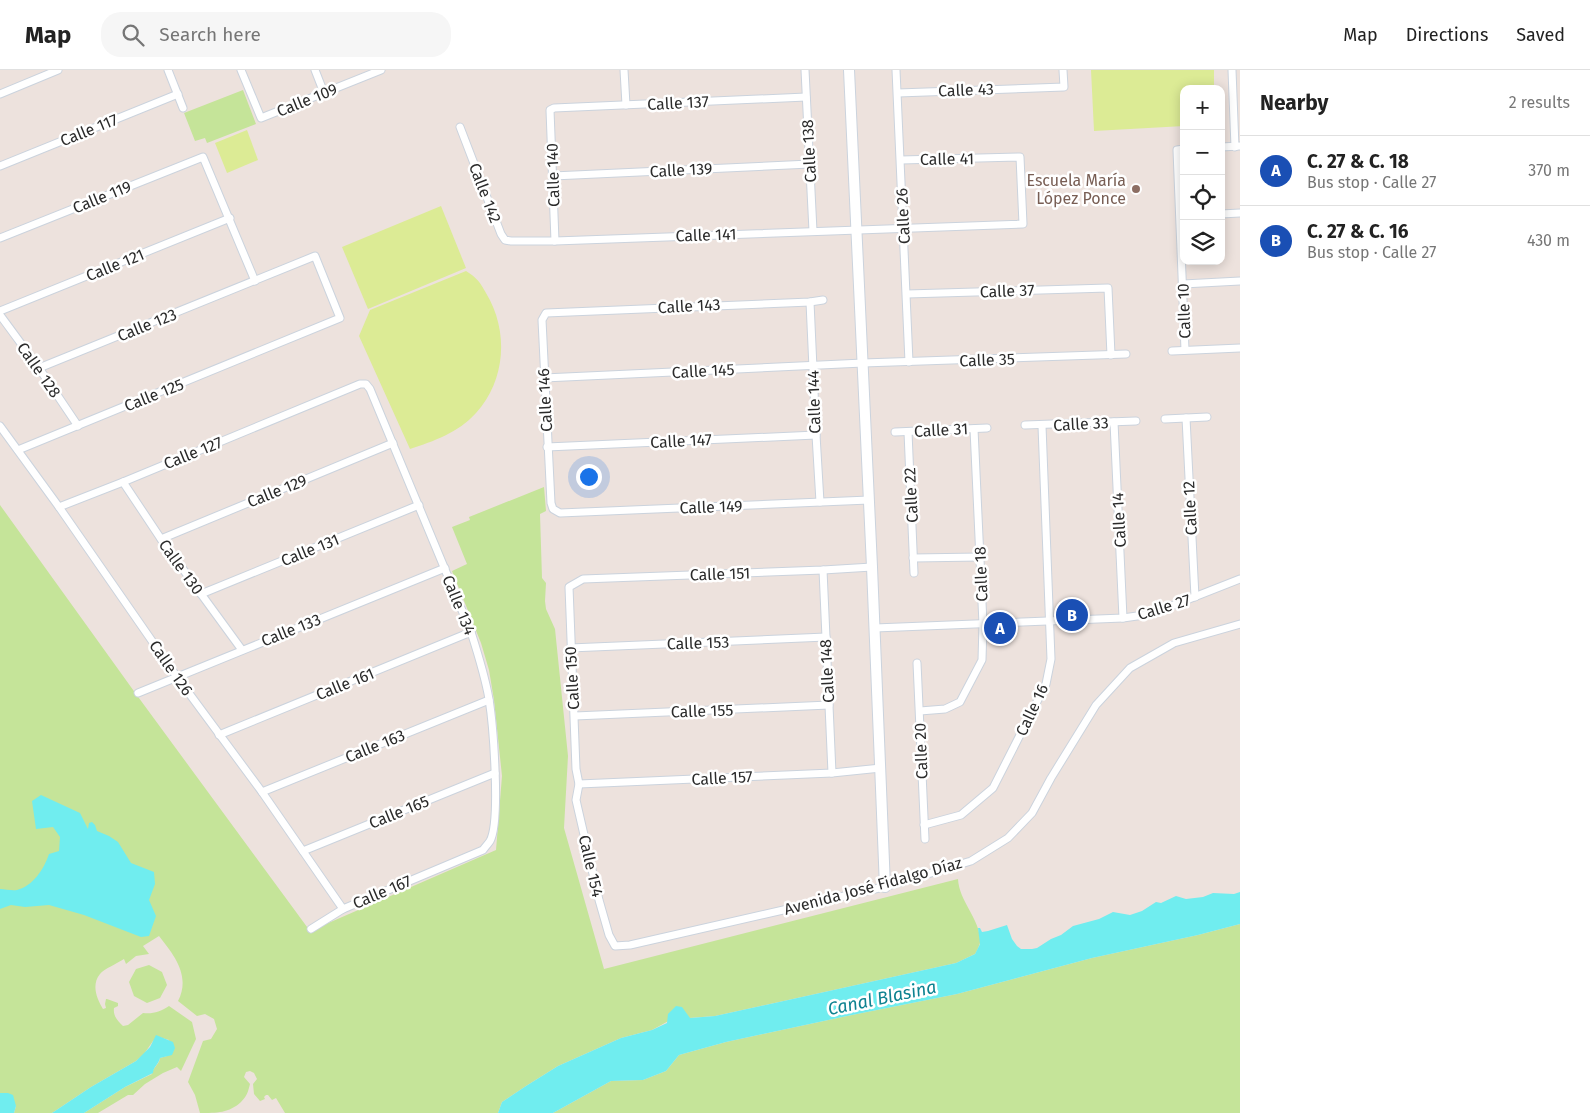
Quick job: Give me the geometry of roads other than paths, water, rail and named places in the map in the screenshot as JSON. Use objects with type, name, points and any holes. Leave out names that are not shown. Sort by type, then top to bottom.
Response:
[{"type":"street","points":[[0,94],[58,70]]},
{"type":"street","points":[[168,70],[183,108]]},
{"type":"street","name":"Calle 109","points":[[241,70],[261,118],[381,70]]},
{"type":"street","points":[[315,70],[324,93]]},
{"type":"street","points":[[624,70],[626,105]]},
{"type":"street","name":"Calle 138","points":[[805,70],[813,232]]},
{"type":"street","points":[[850,70],[885,887]]},
{"type":"street","name":"Calle 26","points":[[896,70],[909,362]]},
{"type":"street","name":"Calle 43","points":[[898,93],[1064,87],[1063,70]]},
{"type":"street","points":[[1225,147],[1238,146],[1236,80],[1232,70]]},
{"type":"street","name":"Calle 117","points":[[0,166],[178,94]]},
{"type":"street","name":"Calle 137","points":[[550,110],[554,108],[806,97]]},
{"type":"street","name":"Calle 140","points":[[550,110],[555,241]]},
{"type":"street","name":"Calle 142","points":[[460,127],[505,240],[511,242],[555,241]]},
{"type":"street","name":"Calle 119","points":[[0,238],[203,157],[230,218]]},
{"type":"street","name":"Calle 41","points":[[901,160],[1020,157],[1023,224],[982,225]]},
{"type":"street","name":"Calle 139","points":[[553,176],[810,164]]},
{"type":"street","points":[[1225,214],[1240,213]]},
{"type":"street","points":[[230,218],[255,281]]},
{"type":"street","name":"Calle 121","points":[[0,313],[230,218]]},
{"type":"street","name":"Calle 10","points":[[1182,220],[1185,350]]},
{"type":"street","name":"Calle 141","points":[[555,241],[982,225]]},
{"type":"street","name":"Calle 123","points":[[39,368],[315,256],[340,318],[290,339]]},
{"type":"street","points":[[1182,284],[1240,281]]},
{"type":"street","name":"Calle 37","points":[[907,294],[1108,288],[1111,355]]},
{"type":"street","name":"Calle 143","points":[[567,312],[823,300]]},
{"type":"street","name":"Calle 144","points":[[810,302],[820,502]]},
{"type":"street","name":"Calle 146","points":[[553,509],[550,503],[542,320],[546,313],[567,312]]},
{"type":"street","name":"Calle 128","points":[[0,313],[78,426]]},
{"type":"street","name":"Calle 125","points":[[18,450],[290,339]]},
{"type":"street","points":[[1172,351],[1240,348]]},
{"type":"street","name":"Calle 35","points":[[863,363],[1126,354]]},
{"type":"street","name":"Calle 145","points":[[544,378],[863,363]]},
{"type":"street","name":"Calle 134","points":[[326,398],[360,384],[366,384],[370,389],[471,632],[482,668],[489,700],[495,773],[494,823],[491,840],[483,850],[456,861]]},
{"type":"street","name":"Calle 127","points":[[59,507],[326,398]]},
{"type":"street","points":[[1165,419],[1207,417]]},
{"type":"street","name":"Calle 12","points":[[1186,418],[1195,597]]},
{"type":"street","name":"Calle 33","points":[[1025,425],[1042,426],[1136,421]]},
{"type":"street","name":"Calle 14","points":[[1114,422],[1123,618]]},
{"type":"street","name":"Calle 126","points":[[0,426],[343,908]]},
{"type":"street","name":"Calle 16","points":[[924,825],[961,815],[993,788],[1046,684],[1051,659],[1051,622],[1042,426]]},
{"type":"street","name":"Calle 31","points":[[895,432],[987,428]]},
{"type":"street","name":"Calle 18","points":[[920,711],[945,709],[960,702],[982,660],[983,624],[974,429]]},
{"type":"street","name":"Calle 22","points":[[908,432],[914,573]]},
{"type":"street","name":"Calle 147","points":[[547,448],[816,435]]},
{"type":"street","name":"Calle 129","points":[[161,539],[393,443]]},
{"type":"street","name":"Calle 130","points":[[123,482],[161,539],[242,650]]},
{"type":"street","name":"Calle 149","points":[[553,509],[560,513],[869,500]]},
{"type":"street","name":"Calle 131","points":[[201,594],[419,505]]},
{"type":"street","points":[[913,558],[980,557]]},
{"type":"street","name":"Calle 151","points":[[569,587],[583,579],[872,567]]},
{"type":"street","name":"Calle 133","points":[[138,693],[445,568]]},
{"type":"street","name":"Calle 148","points":[[822,570],[832,773]]},
{"type":"street","name":"Calle 27","points":[[875,628],[1123,618],[1151,614],[1240,579]]},
{"type":"street","name":"Calle 150","points":[[569,587],[576,769],[579,784]]},
{"type":"street","name":"Avenida José Fidalgo Díaz","points":[[615,946],[630,946],[885,887],[970,861],[1008,838],[1032,813],[1096,705],[1130,668],[1174,643],[1240,624]]},
{"type":"street","name":"Calle 161","points":[[219,735],[471,632]]},
{"type":"street","name":"Calle 153","points":[[570,648],[826,637]]},
{"type":"street","name":"Calle 20","points":[[917,664],[925,839]]},
{"type":"street","name":"Calle 163","points":[[262,792],[489,700]]},
{"type":"street","name":"Calle 155","points":[[574,716],[829,705]]},
{"type":"street","name":"Calle 157","points":[[579,784],[832,773],[881,768]]},
{"type":"street","name":"Calle 165","points":[[303,851],[495,773]]},
{"type":"street","name":"Calle 154","points":[[579,784],[576,800],[608,935],[615,946]]},
{"type":"street","name":"Calle 167","points":[[311,930],[343,908],[456,861]]},
{"type":"water","points":[[41,795],[80,813],[88,829],[89,823],[92,822],[97,831],[118,842],[131,863],[154,872],[155,884],[149,900],[156,916],[149,936],[141,937],[84,915],[49,905],[25,907],[11,905],[0,909],[0,889],[17,890],[28,885],[41,871],[49,854],[59,851],[60,837],[53,827],[36,829],[32,801]]},
{"type":"water","name":"Canal Blasina","points":[[1240,892],[1240,924],[1092,958],[957,994],[726,1042],[679,1055],[666,1071],[643,1080],[611,1081],[553,1113],[498,1113],[502,1102],[558,1066],[621,1038],[652,1030],[667,1023],[668,1014],[676,1006],[682,1007],[690,1018],[715,1016],[956,963],[975,954],[980,944],[978,928],[982,932],[1007,925],[1012,939],[1017,946],[1021,949],[1032,949],[1061,935],[1073,926],[1099,919],[1113,912],[1130,915],[1142,911],[1156,902],[1161,903],[1176,896],[1186,899],[1203,897],[1213,893],[1234,894]]},
{"type":"water","points":[[156,1035],[173,1042],[175,1048],[172,1055],[160,1058],[153,1073],[125,1087],[84,1113],[52,1113],[91,1087],[136,1061],[150,1047]]},
{"type":"water","points":[[0,1093],[13,1095],[16,1106],[14,1113],[0,1113]]},
{"type":"place","name":"Escuela María López Ponce","points":[[1136,189]]},
{"type":"place","name":"C. 27 & C. 16","points":[[1072,615]]},
{"type":"place","name":"C. 27 & C. 18","points":[[1000,628]]}]
